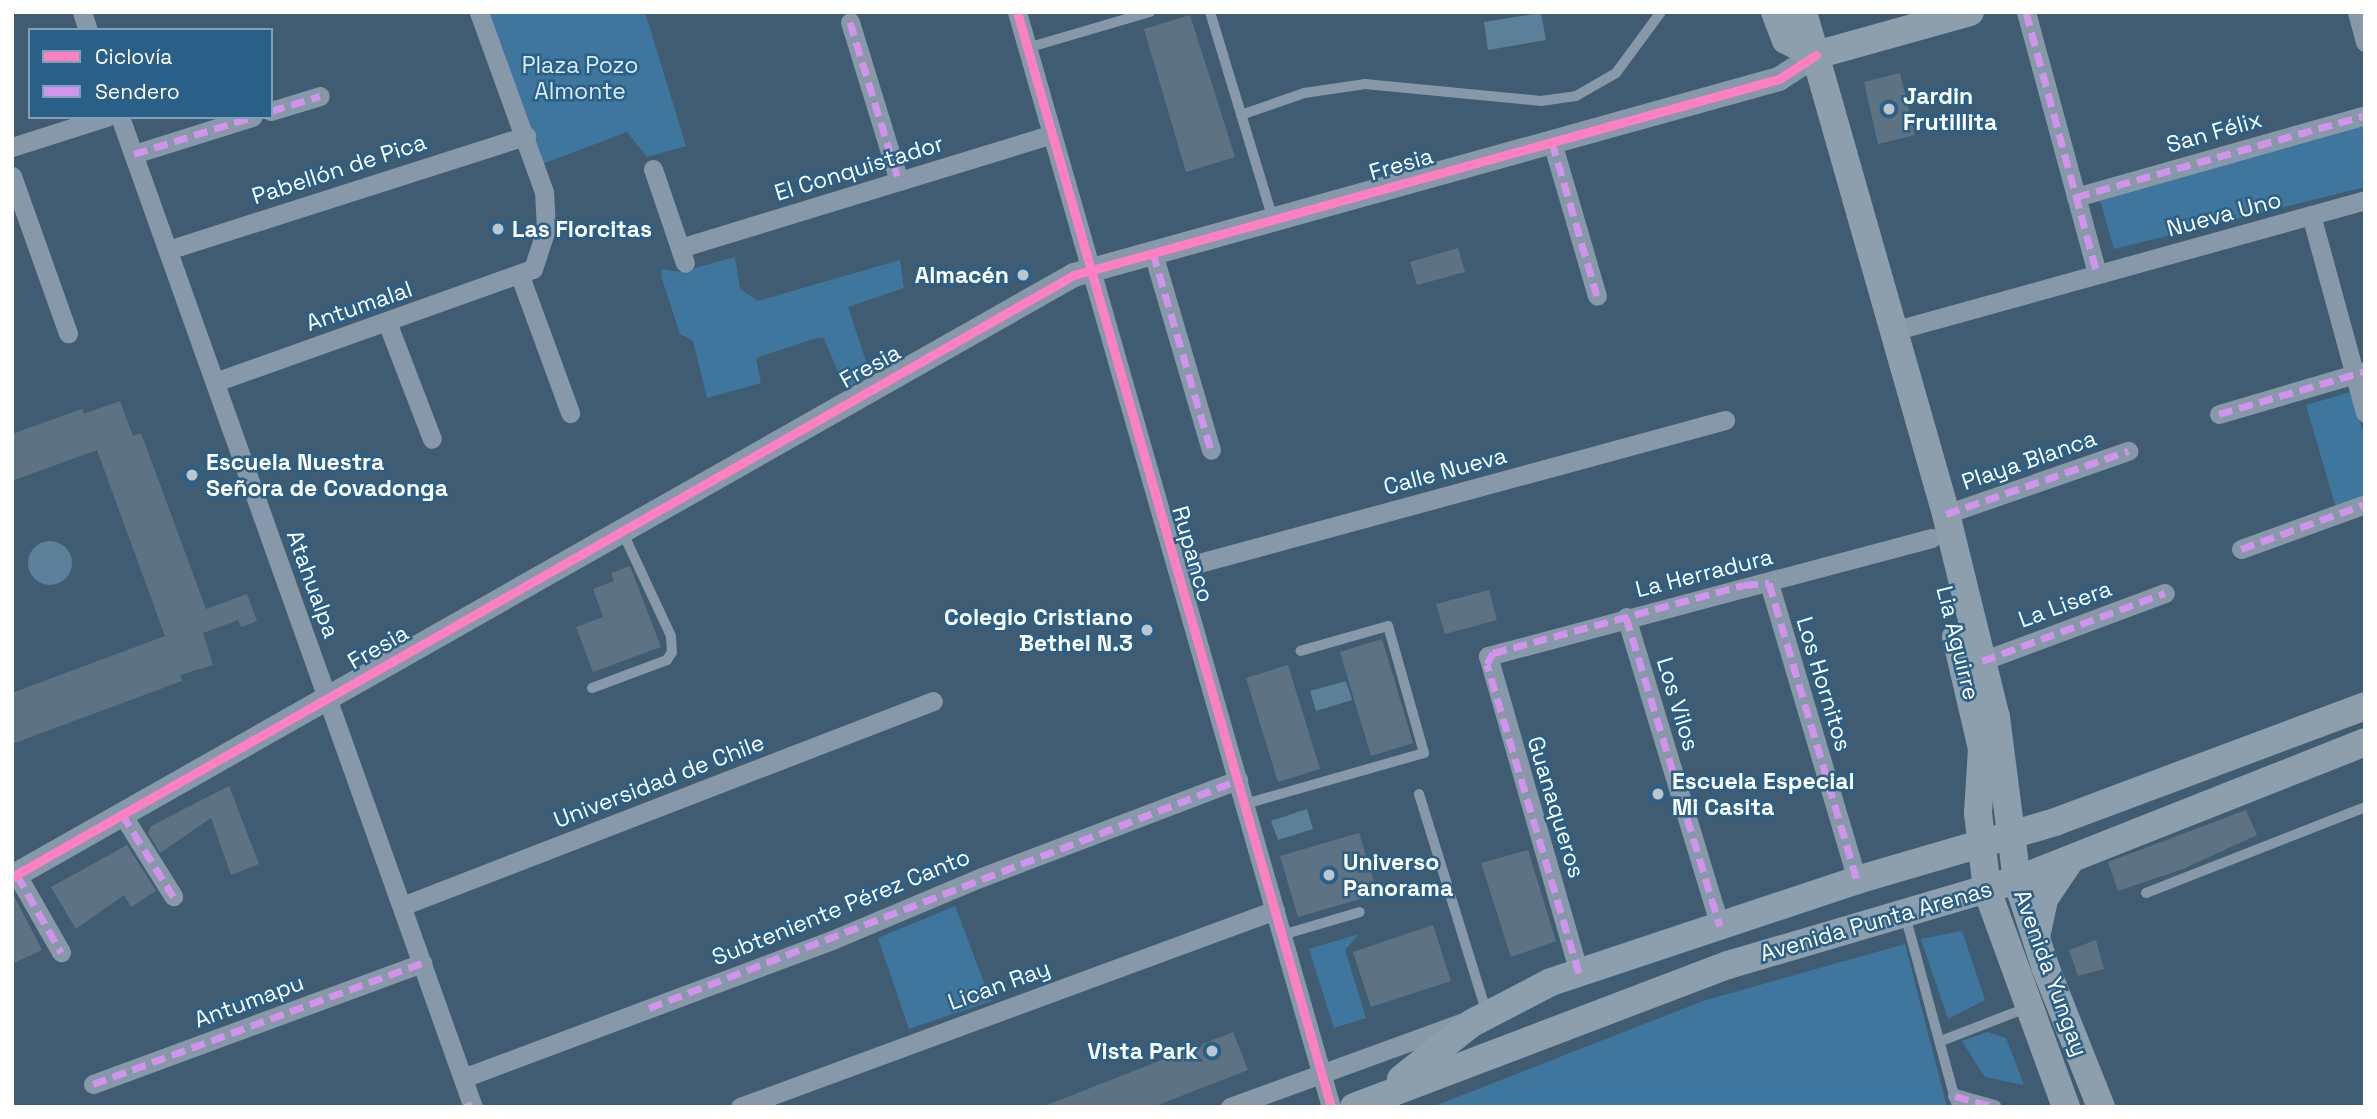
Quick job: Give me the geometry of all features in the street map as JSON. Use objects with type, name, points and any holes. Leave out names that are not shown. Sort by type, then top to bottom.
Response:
[{"type":"main road","points":[[1774,12],[1786,40],[1816,55]]},
{"type":"main road","name":"Lia Aguirre","points":[[1803,12],[1923,442],[1982,749],[1980,846]]},
{"type":"main road","name":"Fresia","points":[[1816,55],[1970,12]]},
{"type":"main road","name":"Lia Aguirre","points":[[1939,526],[1982,661],[2003,757],[2009,837]]},
{"type":"main road","name":"Avenida Punta Arenas","points":[[1385,1092],[1487,1013],[1579,972],[1857,880],[2009,837],[2365,706]]},
{"type":"main road","name":"Avenida Punta Arenas","points":[[1354,1107],[1385,1092],[1728,965],[1906,915],[2017,880],[2365,742]]},
{"type":"main road","name":"Avenida Yungay","points":[[2009,837],[2017,880],[2036,940],[2101,1107]]},
{"type":"main road","name":"Avenida Yungay","points":[[1980,846],[1987,890],[2027,1007],[2066,1107]]},
{"type":"main road","points":[[2036,940],[2044,899],[2071,859]]},
{"type":"street","points":[[479,12],[526,136],[547,217],[536,263],[520,276],[570,413]]},
{"type":"street","name":"Rupanco","points":[[1017,12],[1331,1107]]},
{"type":"street","points":[[2026,12],[2097,274]]},
{"type":"street","points":[[2357,12],[2365,42]]},
{"type":"street","points":[[850,22],[899,181]]},
{"type":"street","name":"Fresia","points":[[14,876],[1057,283],[1092,270],[1779,79],[1816,55]]},
{"type":"street","points":[[273,110],[320,96]]},
{"type":"street","name":"San Félix","points":[[2076,197],[2365,115]]},
{"type":"street","points":[[12,147],[100,119]]},
{"type":"street","name":"Atahualpa","points":[[121,119],[463,1077],[470,1106]]},
{"type":"street","points":[[134,154],[246,119]]},
{"type":"street","name":"El Conquistador","points":[[653,169],[682,256],[899,181],[1052,134]]},
{"type":"street","name":"Pabellón de Pica","points":[[168,250],[526,136]]},
{"type":"street","points":[[1552,142],[1597,296]]},
{"type":"street","points":[[12,176],[68,333]]},
{"type":"street","name":"Nueva Uno","points":[[1893,331],[2365,200]]},
{"type":"street","points":[[2311,215],[2360,373],[2365,413]]},
{"type":"street","points":[[1153,253],[1211,450]]},
{"type":"street","name":"Antumalal","points":[[215,382],[520,276]]},
{"type":"street","points":[[387,322],[432,439]]},
{"type":"street","points":[[2218,414],[2360,373]]},
{"type":"street","name":"Calle Nueva","points":[[1177,569],[1725,420]]},
{"type":"street","name":"Playa Blanca","points":[[1939,526],[2128,451]]},
{"type":"street","points":[[2241,549],[2365,504]]},
{"type":"street","name":"La Herradura","points":[[1488,656],[1744,585],[1769,583],[1939,526]]},
{"type":"street","name":"Los Hornitos","points":[[1769,583],[1857,880]]},
{"type":"street","name":"La Lisera","points":[[1982,661],[2165,593]]},
{"type":"street","name":"Los Vilos","points":[[1626,617],[1720,926]]},
{"type":"street","name":"Guanaqueros","points":[[1488,656],[1579,972]]},
{"type":"street","name":"Universidad de Chile","points":[[402,906],[933,701]]},
{"type":"street","name":"Subteniente Pérez Canto","points":[[463,1077],[832,940],[970,881],[1238,780]]},
{"type":"street","points":[[122,814],[173,897]]},
{"type":"street","points":[[14,876],[61,952]]},
{"type":"street","name":"Lican Ray","points":[[740,1107],[1275,910]]},
{"type":"street","name":"Antumapu","points":[[93,1084],[422,964]]},
{"type":"street","name":"Avenida Punta Arenas","points":[[1230,1107],[1487,1013]]},
{"type":"street","points":[[1956,1101],[1995,1107]]},
{"type":"lane","points":[[1027,48],[1150,12]]},
{"type":"lane","points":[[1210,12],[1273,219]]},
{"type":"lane","points":[[1241,115],[1304,93],[1364,84],[1541,101],[1576,96],[1616,73],[1661,12]]},
{"type":"lane","points":[[592,688],[667,660],[672,652],[671,636],[622,530]]},
{"type":"lane","points":[[1245,804],[1424,753],[1388,626],[1300,651]]},
{"type":"lane","points":[[1419,794],[1487,1013]]},
{"type":"lane","points":[[2146,893],[2365,807]]},
{"type":"lane","points":[[1282,935],[1360,912]]},
{"type":"lane","points":[[1906,915],[1956,1101]]},
{"type":"lane","points":[[1941,1041],[2027,1007]]},
{"type":"green space","name":"Plaza Pozo Almonte","points":[[485,12],[645,12],[686,146],[647,157],[627,132],[542,164]]},
{"type":"green space","points":[[2365,125],[2365,187],[2114,249],[2100,200]]},
{"type":"green space","points":[[735,257],[740,289],[758,301],[900,260],[904,288],[848,307],[868,367],[861,379],[849,387],[844,385],[823,337],[756,358],[761,383],[707,398],[693,341],[680,334],[661,276],[662,269],[681,272]]},
{"type":"green space","points":[[2351,392],[2365,438],[2365,499],[2336,508],[2306,405]]},
{"type":"green space","points":[[955,906],[991,1001],[909,1029],[878,938]]},
{"type":"green space","points":[[1962,931],[1985,1000],[1948,1019],[1921,939]]},
{"type":"green space","points":[[1359,934],[1345,950],[1366,1018],[1334,1028],[1309,949]]},
{"type":"green space","points":[[1905,944],[1947,1107],[1432,1107],[1703,1001]]},
{"type":"green space","points":[[1987,1032],[2006,1038],[2024,1085],[1985,1077],[1962,1041]]},
{"type":"shaded area","points":[[1541,13],[1546,40],[1488,50],[1484,22]]},
{"type":"shaded area","points":[[50,541],[59,542],[66,547],[71,554],[71,572],[66,579],[59,584],[50,585],[41,584],[34,579],[29,572],[28,563],[29,554],[34,547],[41,542]]},
{"type":"shaded area","points":[[1346,681],[1352,700],[1316,711],[1310,691]]},
{"type":"shaded area","points":[[1307,809],[1313,829],[1278,840],[1271,821]]},
{"type":"building","points":[[1190,15],[1235,157],[1186,172],[1144,29]]},
{"type":"building","name":"Jardin Frutillita","points":[[1900,73],[1915,135],[1878,144],[1864,82]]},
{"type":"building","points":[[1458,248],[1465,272],[1417,285],[1410,262]]},
{"type":"building","points":[[120,401],[133,436],[141,433],[206,609],[247,594],[257,621],[241,627],[238,620],[203,633],[213,665],[180,675],[182,681],[12,744],[12,693],[165,636],[97,450],[12,481],[12,434],[82,409],[84,414]]},
{"type":"building","points":[[630,566],[661,647],[593,672],[576,627],[603,617],[593,589],[614,581],[611,573]]},
{"type":"building","points":[[1489,590],[1497,620],[1445,634],[1436,604]]},
{"type":"building","points":[[1382,639],[1413,743],[1371,756],[1340,652]]},
{"type":"building","points":[[1288,665],[1320,769],[1278,782],[1246,678]]},
{"type":"building","points":[[229,786],[259,864],[231,875],[211,818],[160,853],[148,833],[151,826]]},
{"type":"building","points":[[2246,810],[2257,835],[2183,869],[2118,891],[2108,862]]},
{"type":"building","name":"Universo Panorama","points":[[1359,833],[1378,894],[1298,917],[1280,856]]},
{"type":"building","points":[[127,845],[156,891],[131,907],[124,895],[76,929],[51,887]]},
{"type":"building","points":[[1528,850],[1556,941],[1511,957],[1481,863]]},
{"type":"building","points":[[12,892],[42,950],[12,964]]},
{"type":"building","name":"Universo Panorama","points":[[1433,925],[1451,981],[1371,1007],[1353,952]]},
{"type":"building","points":[[2096,940],[2104,969],[2078,976],[2069,950]]},
{"type":"building","name":"Vista Park","points":[[1233,1032],[1248,1070],[1153,1107],[1042,1107]]},
{"type":"marked path","points":[[2026,12],[2097,274]]},
{"type":"marked path","points":[[850,22],[899,181]]},
{"type":"marked path","points":[[273,110],[320,96]]},
{"type":"marked path","points":[[2076,197],[2365,115]]},
{"type":"marked path","points":[[134,154],[246,119]]},
{"type":"marked path","points":[[1552,142],[1597,296]]},
{"type":"marked path","points":[[1153,253],[1211,450]]},
{"type":"marked path","points":[[2219,414],[2365,371]]},
{"type":"marked path","points":[[1946,514],[2128,451]]},
{"type":"marked path","points":[[2241,549],[2365,504]]},
{"type":"marked path","points":[[1579,973],[1487,664],[1493,653],[1744,585],[1769,583],[1857,880]]},
{"type":"marked path","points":[[1982,661],[2165,593]]},
{"type":"marked path","points":[[1626,617],[1720,926]]},
{"type":"marked path","points":[[649,1008],[1238,780]]},
{"type":"marked path","points":[[122,814],[173,896]]},
{"type":"marked path","points":[[17,875],[61,952]]},
{"type":"marked path","points":[[93,1084],[422,963]]},
{"type":"marked path","points":[[1955,1096],[1995,1107]]},
{"type":"marked path","points":[[466,1107],[472,1104]]},
{"type":"cycle path","points":[[1017,12],[1331,1107]]},
{"type":"cycle path","points":[[12,877],[1074,275],[1779,79],[1816,55]]},
{"type":"place","name":"Jardin Frutillita","points":[[1889,109]]},
{"type":"place","name":"Las Florcitas","points":[[498,229]]},
{"type":"place","name":"Almacén","points":[[1023,275]]},
{"type":"place","name":"Escuela Nuestra Señora de Covadonga","points":[[192,475]]},
{"type":"place","name":"Colegio Cristiano Bethel N.3","points":[[1147,630]]},
{"type":"place","name":"Escuela Especial Mi Casita","points":[[1658,794]]},
{"type":"place","name":"Universo Panorama","points":[[1329,875]]},
{"type":"place","name":"Vista Park","points":[[1212,1051]]}]
